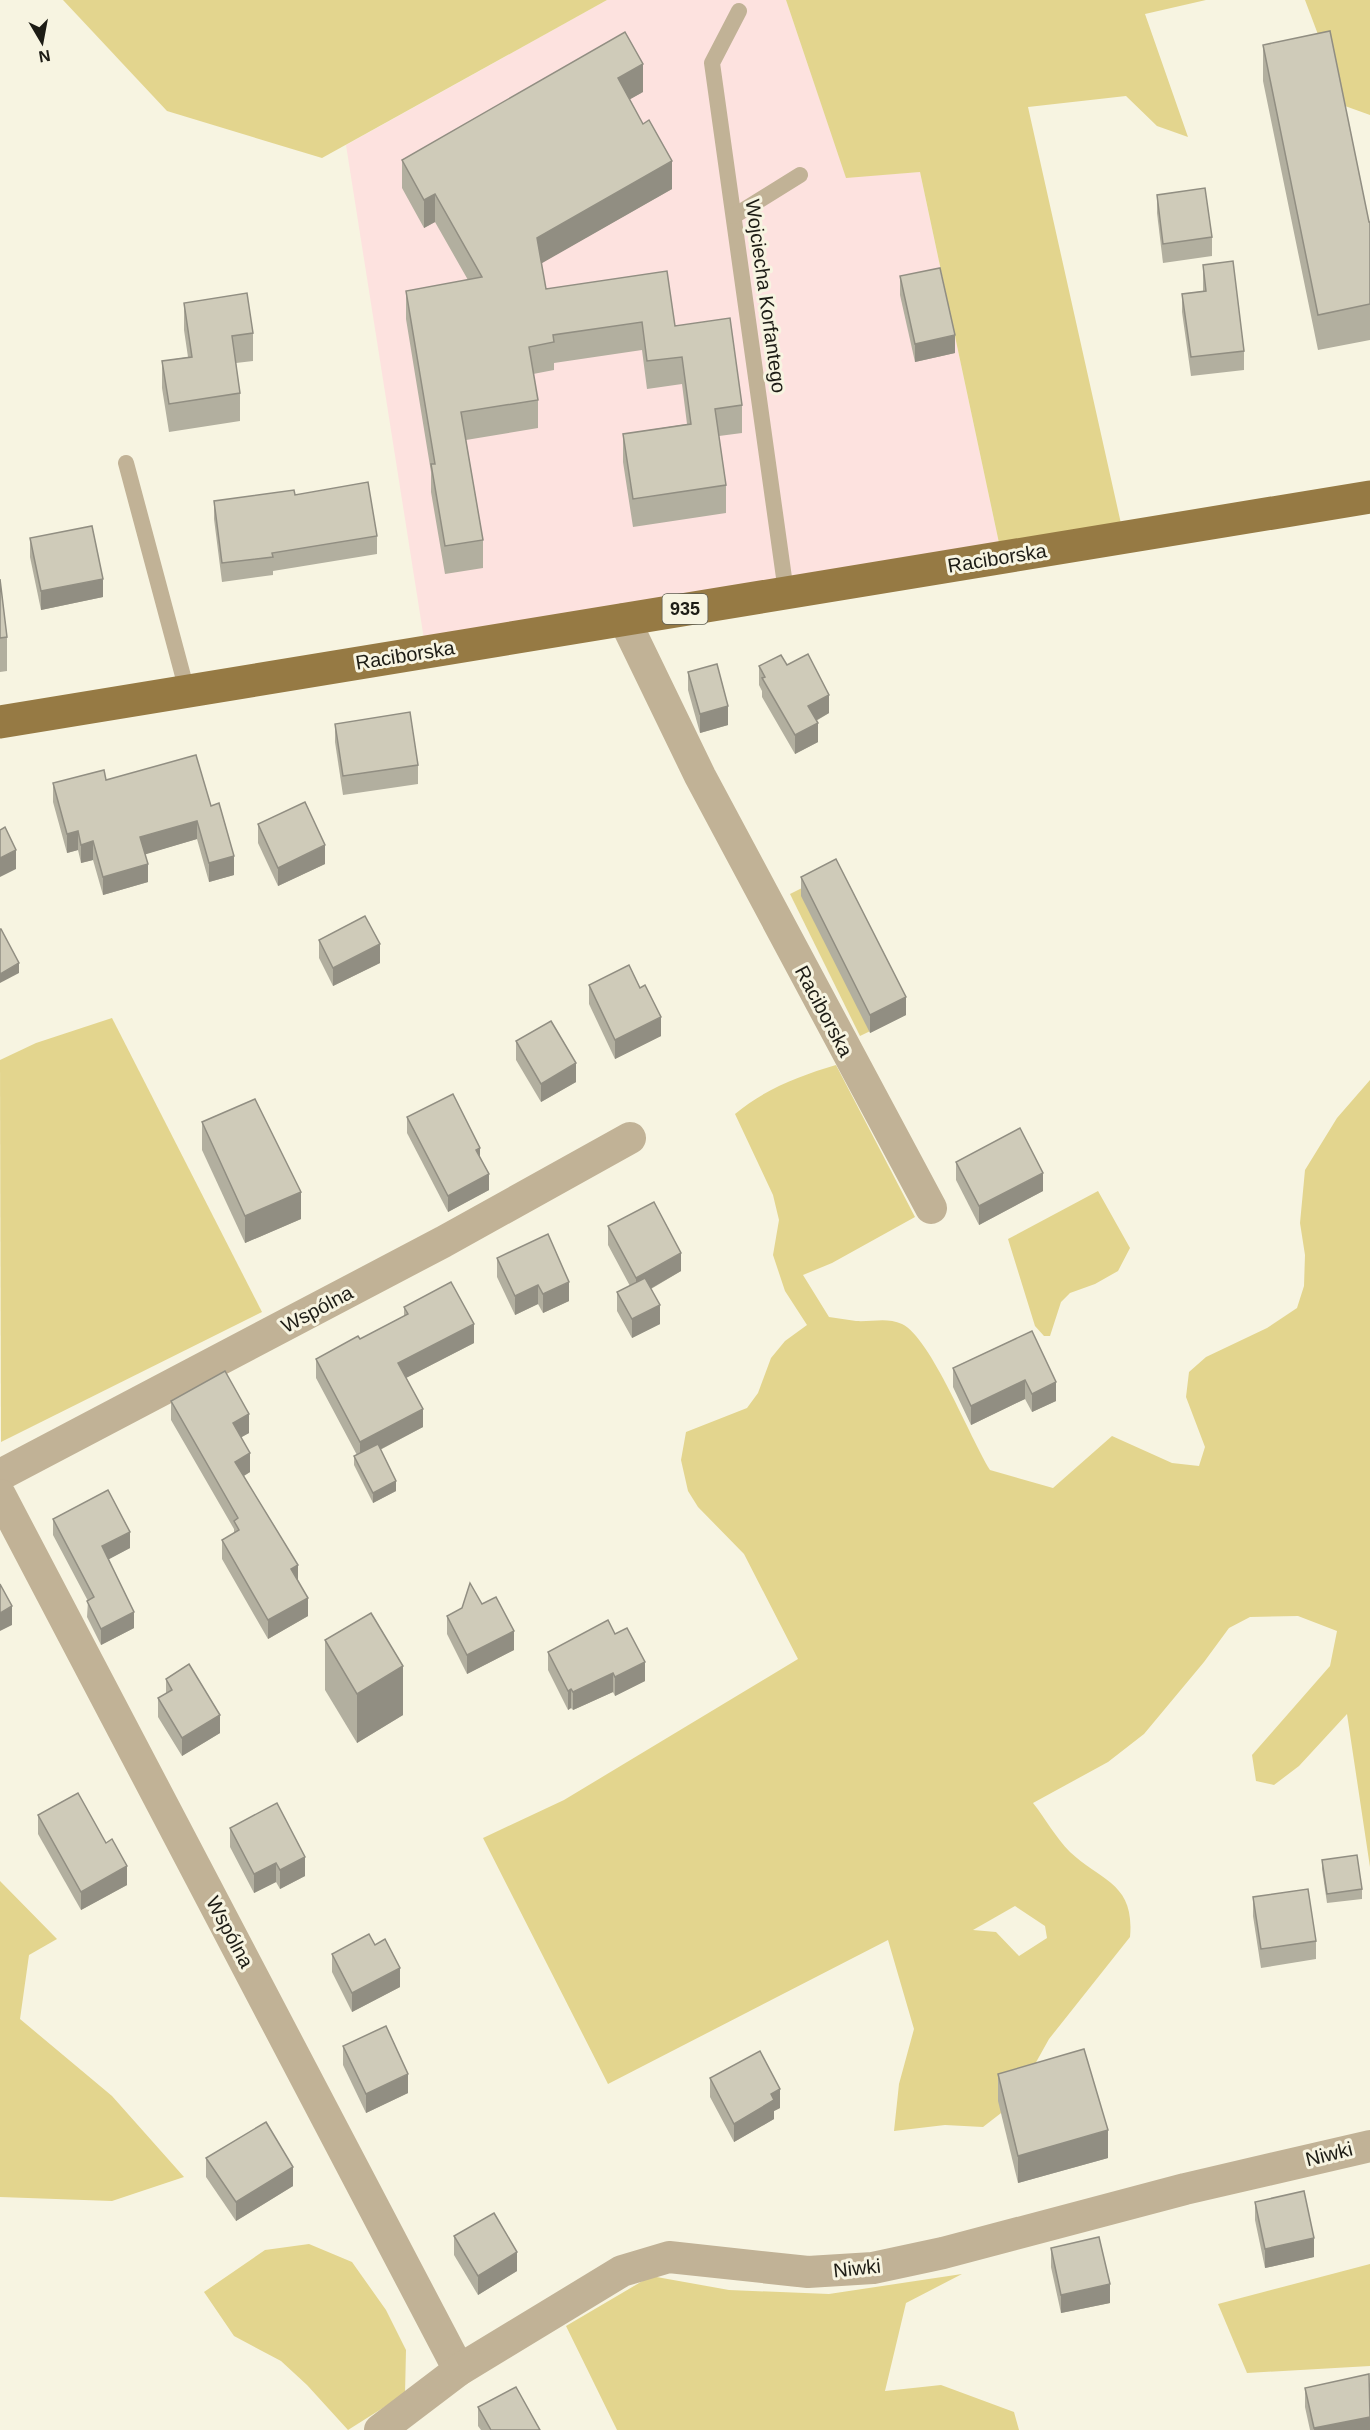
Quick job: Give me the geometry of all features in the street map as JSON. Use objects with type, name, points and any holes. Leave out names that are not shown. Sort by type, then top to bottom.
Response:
[{"type":"main road","name":"Raciborska","points":[[0,722],[1370,497]]},
{"type":"street","name":"Raciborska","points":[[624,619],[700,776],[930,1209]]},
{"type":"street","name":"Wspólna","points":[[0,1475],[442,1242],[630,1138]]},
{"type":"street","name":"Wspólna","points":[[0,1494],[459,2370]]},
{"type":"street","name":"Niwki","points":[[380,2430],[459,2370],[622,2271],[669,2257],[808,2272],[873,2268],[943,2253],[1185,2189],[1370,2146]]},
{"type":"lane","name":"Wojciecha Korfantego","points":[[740,11],[712,63],[786,592]]},
{"type":"lane","points":[[734,216],[800,175]]},
{"type":"lane","points":[[126,463],[187,691]]},
{"type":"shaded area","points":[[63,0],[607,0],[322,158],[167,111]]},
{"type":"shaded area","points":[[607,0],[786,0],[846,177],[920,172],[1002,557],[426,652],[346,145]]},
{"type":"shaded area","points":[[786,0],[1206,0],[1145,14],[1188,137],[1157,126],[1126,96],[1028,107],[1124,537],[1002,557],[920,172],[846,178]]},
{"type":"shaded area","points":[[1305,0],[1370,0],[1370,115],[1345,106]]},
{"type":"shaded area","points":[[828,875],[899,1017],[860,1036],[790,894]]},
{"type":"shaded area","points":[[112,1018],[262,1312],[1,1442],[0,1060],[36,1043]]},
{"type":"shaded area","points":[[836,1065],[915,1217],[832,1263],[803,1275],[829,1317],[856,1321],[891,1321],[902,1324],[913,1333],[937,1368],[990,1470],[1053,1488],[1112,1436],[1172,1463],[1199,1466],[1205,1447],[1186,1397],[1189,1372],[1206,1357],[1267,1328],[1297,1308],[1304,1286],[1305,1255],[1300,1223],[1305,1170],[1337,1118],[1370,1080],[1370,1867],[1347,1714],[1299,1766],[1274,1785],[1256,1781],[1252,1755],[1330,1666],[1337,1631],[1298,1616],[1250,1617],[1229,1628],[1144,1734],[1108,1762],[1033,1803],[1070,1852],[1114,1885],[1121,1894],[1127,1905],[1130,1919],[1130,1937],[1049,2039],[1020,2091],[1005,2110],[983,2127],[945,2125],[894,2131],[899,2084],[914,2029],[888,1940],[608,2084],[483,1838],[564,1800],[798,1659],[744,1554],[698,1507],[688,1491],[681,1460],[686,1432],[747,1408],[758,1393],[771,1358],[785,1341],[807,1325],[785,1291],[773,1255],[779,1220],[773,1195],[735,1114],[770,1090]],"holes":[[[1015,1906],[1045,1926],[1047,1938],[1019,1956],[996,1932],[973,1930]]]},
{"type":"shaded area","points":[[1098,1191],[1130,1248],[1118,1271],[1095,1284],[1070,1293],[1061,1302],[1050,1336],[1044,1336],[1035,1326],[1008,1239]]},
{"type":"shaded area","points":[[0,1881],[57,1939],[29,1955],[20,2019],[112,2096],[184,2177],[112,2201],[0,2197]]},
{"type":"shaded area","points":[[309,2244],[352,2262],[386,2310],[406,2350],[405,2394],[348,2430],[307,2385],[281,2361],[234,2336],[204,2292],[265,2250]]},
{"type":"shaded area","points":[[1370,2264],[1370,2366],[1247,2373],[1218,2304]]},
{"type":"shaded area","points":[[962,2274],[906,2303],[885,2391],[941,2385],[1014,2412],[1019,2430],[617,2430],[566,2326],[651,2276],[729,2290],[829,2294]]},
{"type":"building","points":[[1330,31],[1370,222],[1370,304],[1318,315],[1263,45]]},
{"type":"building","points":[[625,32],[643,64],[618,78],[643,124],[649,120],[672,161],[537,238],[546,289],[667,271],[675,326],[730,318],[742,405],[715,409],[726,485],[633,499],[623,434],[691,424],[682,357],[647,361],[642,322],[553,335],[554,342],[529,347],[538,400],[461,412],[483,540],[445,546],[431,464],[435,464],[406,291],[482,277],[435,194],[424,200],[402,160]]},
{"type":"building","points":[[1205,188],[1212,237],[1163,244],[1157,195]]},
{"type":"building","points":[[1233,261],[1244,351],[1191,357],[1182,294],[1206,291],[1203,265]]},
{"type":"building","points":[[940,268],[955,335],[915,344],[900,276]]},
{"type":"building","points":[[247,293],[253,333],[232,336],[240,393],[169,404],[162,361],[192,357],[184,303]]},
{"type":"building","points":[[368,482],[377,536],[272,553],[273,557],[222,563],[214,501],[294,490],[295,495]]},
{"type":"building","points":[[92,526],[103,579],[41,591],[30,538]]},
{"type":"building","points":[[0,579],[7,637],[0,638]]},
{"type":"building","points":[[808,654],[829,695],[808,706],[818,723],[795,735],[762,678],[765,677],[759,666],[781,655],[787,665]]},
{"type":"building","points":[[717,664],[728,706],[700,714],[688,672]]},
{"type":"building","points":[[410,712],[418,765],[343,776],[335,724]]},
{"type":"building","points":[[196,755],[211,806],[219,803],[234,856],[209,863],[197,821],[140,837],[148,864],[103,877],[93,841],[81,845],[78,831],[67,834],[53,783],[104,770],[106,780]]},
{"type":"building","points":[[305,802],[325,845],[278,868],[258,824]]},
{"type":"building","points":[[5,827],[16,850],[0,858],[0,830]]},
{"type":"building","points":[[836,859],[906,997],[870,1015],[801,877]]},
{"type":"building","points":[[365,916],[380,944],[333,968],[319,940]]},
{"type":"building","points":[[0,929],[19,963],[0,974]]},
{"type":"building","points":[[629,965],[640,988],[645,985],[661,1017],[615,1040],[589,985]]},
{"type":"building","points":[[551,1021],[576,1063],[541,1084],[516,1041]]},
{"type":"building","points":[[453,1094],[480,1148],[476,1150],[489,1174],[448,1196],[407,1117]]},
{"type":"building","points":[[255,1099],[301,1192],[245,1216],[202,1122]]},
{"type":"building","points":[[1020,1128],[1043,1173],[979,1206],[956,1162]]},
{"type":"building","points":[[654,1202],[681,1253],[636,1278],[608,1226]]},
{"type":"building","points":[[548,1234],[569,1282],[543,1294],[538,1285],[515,1296],[497,1258]]},
{"type":"building","points":[[645,1278],[660,1305],[632,1319],[617,1292]]},
{"type":"building","points":[[451,1282],[474,1324],[398,1363],[423,1409],[360,1442],[316,1359],[358,1336],[360,1339],[408,1314],[404,1307]]},
{"type":"building","points":[[1032,1331],[1056,1382],[1032,1394],[1025,1380],[971,1406],[953,1368]]},
{"type":"building","points":[[225,1371],[249,1414],[233,1423],[250,1453],[235,1462],[298,1565],[291,1569],[308,1598],[268,1620],[222,1540],[239,1530],[234,1521],[238,1518],[171,1401]]},
{"type":"building","points":[[378,1444],[396,1481],[373,1493],[354,1456]]},
{"type":"building","points":[[108,1490],[130,1532],[102,1546],[134,1612],[101,1629],[87,1601],[94,1597],[53,1519]]},
{"type":"building","points":[[470,1583],[482,1604],[496,1597],[514,1631],[467,1655],[447,1616],[462,1608]]},
{"type":"building","points":[[0,1584],[12,1606],[0,1613]]},
{"type":"building","points":[[371,1613],[403,1666],[357,1694],[325,1640]]},
{"type":"building","points":[[608,1620],[615,1634],[627,1628],[645,1662],[615,1677],[613,1673],[573,1692],[571,1689],[568,1691],[548,1652]]},
{"type":"building","points":[[189,1664],[220,1715],[182,1738],[158,1698],[172,1690],[166,1679]]},
{"type":"building","points":[[78,1793],[106,1843],[112,1839],[127,1866],[81,1892],[38,1815]]},
{"type":"building","points":[[277,1803],[305,1857],[280,1870],[276,1863],[254,1874],[230,1828]]},
{"type":"building","points":[[1357,1855],[1362,1889],[1327,1894],[1322,1860]]},
{"type":"building","points":[[1308,1889],[1316,1941],[1261,1949],[1253,1897]]},
{"type":"building","points":[[369,1934],[375,1945],[385,1939],[400,1968],[352,1993],[332,1954]]},
{"type":"building","points":[[386,2026],[408,2074],[366,2094],[343,2046]]},
{"type":"building","points":[[1084,2049],[1108,2130],[1018,2156],[998,2074]]},
{"type":"building","points":[[760,2051],[780,2089],[771,2094],[774,2100],[734,2124],[710,2078]]},
{"type":"building","points":[[266,2122],[293,2167],[236,2202],[206,2158]]},
{"type":"building","points":[[1304,2191],[1314,2238],[1265,2249],[1255,2202]]},
{"type":"building","points":[[494,2213],[517,2252],[478,2276],[454,2236]]},
{"type":"building","points":[[1099,2237],[1110,2284],[1061,2295],[1051,2248]]},
{"type":"building","points":[[1369,2374],[1370,2417],[1314,2428],[1305,2388]]},
{"type":"building","points":[[516,2387],[540,2430],[491,2430],[478,2407]]}]
